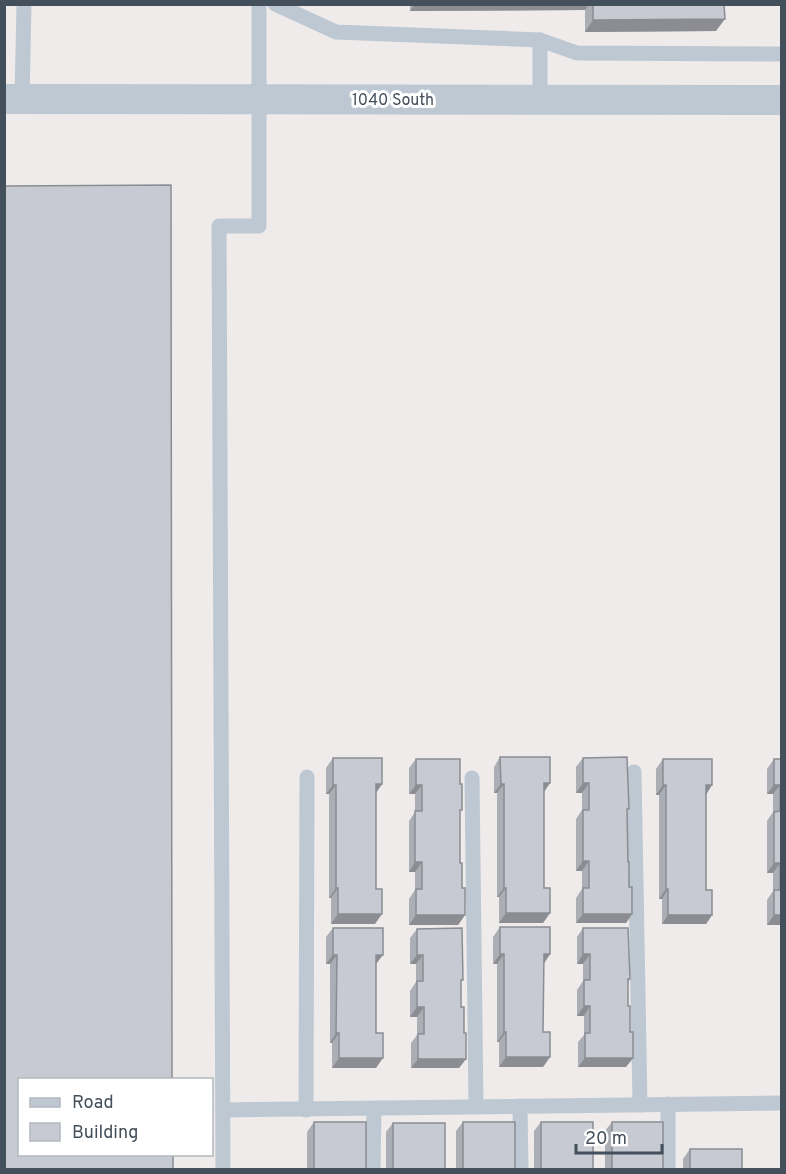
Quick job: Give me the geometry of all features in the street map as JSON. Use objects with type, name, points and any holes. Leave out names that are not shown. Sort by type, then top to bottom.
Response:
[{"type":"street","name":"1040 South","points":[[13,99],[782,100]]},
{"type":"lane","points":[[13,99],[24,4]]},
{"type":"lane","points":[[223,1170],[219,226],[259,226],[259,4]]},
{"type":"lane","points":[[275,4],[336,32],[540,40],[577,54],[782,54]]},
{"type":"lane","points":[[540,40],[540,99]]},
{"type":"lane","points":[[634,772],[640,1105]]},
{"type":"lane","points":[[306,1110],[307,777]]},
{"type":"lane","points":[[472,778],[476,1107]]},
{"type":"lane","points":[[223,1110],[782,1103]]},
{"type":"lane","points":[[668,1104],[668,1170]]},
{"type":"lane","points":[[520,1106],[521,1170]]},
{"type":"lane","points":[[374,1109],[374,1170]]},
{"type":"building","points":[[593,4],[724,4],[725,19],[593,20]]},
{"type":"building","points":[[171,185],[172,1078],[18,1078],[18,1156],[173,1156],[173,1170],[4,1170],[4,186]]},
{"type":"building","points":[[500,757],[550,757],[550,783],[544,783],[544,888],[550,888],[550,913],[506,913],[504,784],[501,784]]},
{"type":"building","points":[[627,757],[628,862],[629,887],[632,887],[632,914],[583,914],[583,888],[589,888],[589,861],[583,861],[583,810],[589,810],[589,783],[583,783],[583,758]]},
{"type":"building","points":[[333,758],[382,758],[382,784],[376,784],[376,889],[382,889],[382,914],[338,914],[336,785],[333,785]]},
{"type":"building","points":[[416,759],[460,759],[462,810],[460,810],[460,863],[462,863],[462,888],[465,888],[465,915],[416,915],[416,889],[422,889],[422,862],[415,862],[415,811],[422,811],[422,785],[416,785]]},
{"type":"building","points":[[663,759],[712,759],[712,785],[706,785],[706,890],[712,890],[712,915],[668,915],[666,785],[663,785]]},
{"type":"building","points":[[774,759],[782,759],[782,915],[774,915],[774,890],[780,890],[780,863],[774,863],[774,812],[780,811],[780,785],[774,785]]},
{"type":"building","points":[[500,927],[550,927],[550,954],[544,954],[543,1032],[550,1032],[550,1057],[506,1057],[504,954],[500,954]]},
{"type":"building","points":[[333,928],[383,928],[383,955],[376,955],[376,1033],[383,1033],[383,1058],[339,1058],[339,1033],[336,1033],[337,955],[333,955]]},
{"type":"building","points":[[462,928],[461,1007],[464,1007],[466,1059],[418,1059],[418,1034],[424,1034],[424,1007],[417,1007],[417,981],[423,981],[423,955],[417,955],[417,929]]},
{"type":"building","points":[[583,928],[628,928],[630,979],[628,979],[628,1006],[630,1006],[630,1032],[633,1032],[633,1058],[585,1058],[585,1033],[590,1033],[590,1006],[584,1006],[584,980],[590,980],[590,954],[583,954]]},
{"type":"building","points":[[314,1122],[366,1122],[366,1170],[314,1170]]},
{"type":"building","points":[[463,1122],[515,1122],[515,1170],[463,1170]]},
{"type":"building","points":[[541,1122],[593,1122],[593,1170],[541,1170]]},
{"type":"building","points":[[612,1122],[663,1122],[663,1170],[612,1170]]},
{"type":"building","points":[[393,1123],[445,1123],[445,1170],[393,1170]]},
{"type":"building","points":[[690,1149],[742,1149],[742,1170],[690,1170]]}]
